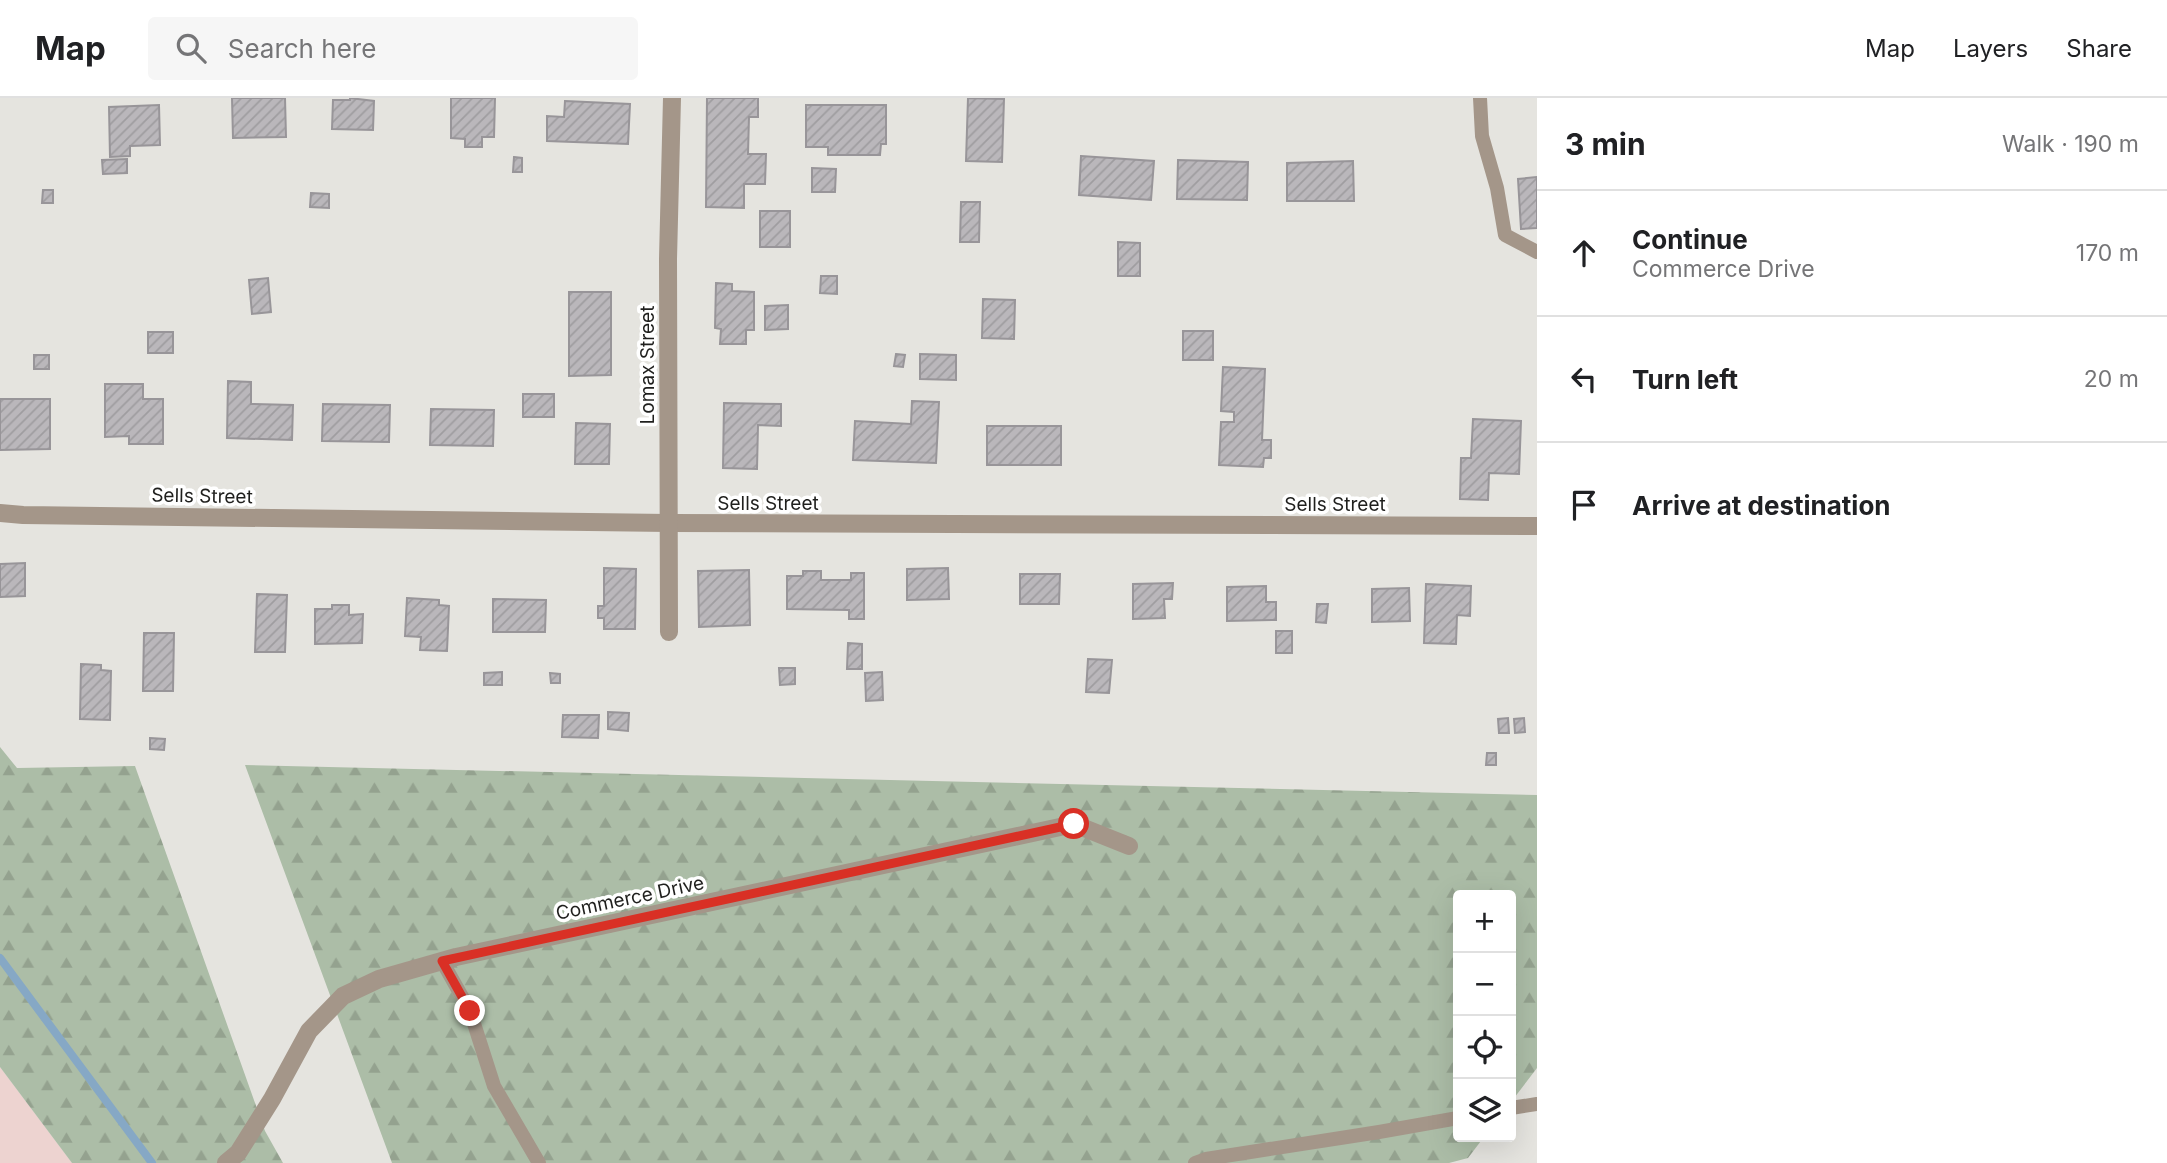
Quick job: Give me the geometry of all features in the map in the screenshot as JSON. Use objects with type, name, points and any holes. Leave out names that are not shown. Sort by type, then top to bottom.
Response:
[{"type":"street","name":"Lomax Street","points":[[669,632],[668,259],[672,98]]},
{"type":"street","name":"Sells Street","points":[[0,513],[669,523],[1537,526]]},
{"type":"street","name":"Commerce Drive","points":[[226,1163],[238,1153],[309,1031],[343,996],[379,979],[442,961],[1074,824],[1129,846]]},
{"type":"lane","points":[[1480,98],[1482,136],[1497,188],[1505,235],[1537,252]]},
{"type":"lane","points":[[442,961],[470,1011],[494,1086],[539,1163]]},
{"type":"lane","points":[[1516,1107],[1537,1104]]},
{"type":"lane","points":[[1195,1163],[1453,1119]]},
{"type":"shaded area","points":[[0,1067],[72,1163],[0,1163]]},
{"type":"green space","points":[[0,747],[17,768],[135,766],[265,1131],[283,1163],[72,1163],[0,1067]]},
{"type":"green space","points":[[245,765],[1537,795],[1537,1068],[1516,1095],[1516,890],[1453,890],[1453,1142],[1480,1142],[1468,1158],[1449,1163],[392,1163]]},
{"type":"building","points":[[232,98],[285,98],[286,137],[233,138]]},
{"type":"building","points":[[350,98],[374,101],[373,130],[332,129],[333,100]]},
{"type":"building","points":[[451,98],[495,98],[494,137],[482,137],[482,147],[465,147],[465,139],[451,138]]},
{"type":"building","points":[[707,98],[758,98],[758,117],[749,117],[748,154],[766,154],[765,184],[744,184],[744,208],[706,207]]},
{"type":"building","points":[[968,98],[1004,99],[1002,162],[966,161]]},
{"type":"building","points":[[565,101],[630,104],[628,144],[547,141],[547,116],[564,117]]},
{"type":"building","points":[[159,105],[160,145],[130,146],[130,156],[110,157],[109,107]]},
{"type":"building","points":[[806,105],[886,105],[886,144],[881,144],[880,155],[828,155],[828,147],[806,147]]},
{"type":"building","points":[[1081,156],[1154,161],[1151,200],[1079,195]]},
{"type":"building","points":[[514,157],[522,158],[522,172],[513,172]]},
{"type":"building","points":[[127,159],[127,173],[103,174],[102,160]]},
{"type":"building","points":[[1178,160],[1248,162],[1247,200],[1177,199]]},
{"type":"building","points":[[1353,161],[1354,201],[1287,201],[1287,163]]},
{"type":"building","points":[[812,168],[836,169],[835,192],[812,192]]},
{"type":"building","points":[[1537,177],[1537,228],[1521,229],[1518,179]]},
{"type":"building","points":[[43,190],[53,190],[53,203],[42,203]]},
{"type":"building","points":[[311,193],[329,194],[329,208],[310,207]]},
{"type":"building","points":[[961,202],[980,202],[979,242],[960,242]]},
{"type":"building","points":[[760,211],[790,211],[790,247],[760,247]]},
{"type":"building","points":[[1118,242],[1140,243],[1140,276],[1118,276]]},
{"type":"building","points":[[821,276],[837,276],[837,294],[820,293]]},
{"type":"building","points":[[268,278],[271,312],[252,314],[249,280]]},
{"type":"building","points":[[716,283],[732,284],[732,291],[754,292],[754,330],[746,330],[746,344],[720,344],[721,329],[715,328]]},
{"type":"building","points":[[569,292],[611,292],[611,375],[569,376]]},
{"type":"building","points":[[983,299],[1015,300],[1014,339],[982,338]]},
{"type":"building","points":[[788,305],[788,329],[765,330],[765,306]]},
{"type":"building","points":[[1183,331],[1213,331],[1213,360],[1183,360]]},
{"type":"building","points":[[148,332],[173,332],[173,353],[148,353]]},
{"type":"building","points":[[896,354],[905,355],[903,367],[894,366]]},
{"type":"building","points":[[920,354],[956,355],[956,380],[920,379]]},
{"type":"building","points":[[34,355],[49,355],[49,369],[34,369]]},
{"type":"building","points":[[1223,367],[1265,369],[1262,440],[1271,440],[1271,458],[1264,458],[1263,467],[1219,465],[1221,422],[1234,422],[1234,412],[1221,411]]},
{"type":"building","points":[[228,381],[251,382],[251,404],[293,405],[292,440],[227,438]]},
{"type":"building","points":[[105,384],[143,384],[143,399],[163,399],[163,444],[129,444],[129,436],[105,437]]},
{"type":"building","points":[[523,394],[554,394],[554,417],[523,417]]},
{"type":"building","points":[[0,399],[50,399],[50,449],[0,450]]},
{"type":"building","points":[[912,401],[939,402],[936,463],[853,460],[855,421],[911,424]]},
{"type":"building","points":[[724,403],[781,404],[781,426],[758,425],[757,469],[723,468]]},
{"type":"building","points":[[323,404],[390,405],[389,442],[322,441]]},
{"type":"building","points":[[431,409],[494,410],[493,446],[430,445]]},
{"type":"building","points":[[1473,419],[1521,421],[1519,474],[1489,473],[1488,500],[1460,499],[1461,458],[1471,458]]},
{"type":"building","points":[[576,423],[610,424],[609,464],[575,464]]},
{"type":"building","points":[[987,426],[1061,426],[1061,465],[987,465]]},
{"type":"building","points":[[25,563],[25,596],[0,597],[0,564]]},
{"type":"building","points":[[604,568],[636,569],[635,629],[604,629],[604,618],[598,618],[598,606],[604,606]]},
{"type":"building","points":[[948,568],[949,599],[907,600],[907,569]]},
{"type":"building","points":[[749,570],[750,625],[699,627],[698,571]]},
{"type":"building","points":[[803,571],[821,571],[821,580],[851,580],[851,573],[864,573],[864,619],[849,619],[849,610],[787,609],[787,576],[803,576]]},
{"type":"building","points":[[1020,574],[1060,574],[1059,604],[1020,604]]},
{"type":"building","points":[[1173,583],[1172,599],[1164,599],[1165,618],[1133,619],[1133,584]]},
{"type":"building","points":[[1426,584],[1471,586],[1470,616],[1457,615],[1456,644],[1424,643]]},
{"type":"building","points":[[1266,586],[1266,602],[1276,602],[1276,620],[1227,621],[1227,587]]},
{"type":"building","points":[[1409,588],[1410,621],[1372,622],[1372,589]]},
{"type":"building","points":[[257,594],[287,595],[285,652],[255,652]]},
{"type":"building","points":[[407,598],[439,600],[439,605],[449,606],[447,651],[420,650],[421,637],[405,636]]},
{"type":"building","points":[[493,599],[546,600],[545,632],[493,632]]},
{"type":"building","points":[[1317,604],[1328,604],[1326,623],[1316,622]]},
{"type":"building","points":[[332,605],[349,605],[349,615],[363,614],[362,643],[315,644],[315,609],[332,609]]},
{"type":"building","points":[[1276,631],[1292,631],[1292,653],[1276,653]]},
{"type":"building","points":[[144,633],[174,633],[173,691],[143,691]]},
{"type":"building","points":[[848,643],[862,644],[862,669],[847,669]]},
{"type":"building","points":[[1088,659],[1112,660],[1109,693],[1086,692]]},
{"type":"building","points":[[81,664],[101,665],[101,670],[111,671],[110,720],[80,719]]},
{"type":"building","points":[[779,668],[795,668],[795,684],[780,685]]},
{"type":"building","points":[[502,672],[502,685],[484,685],[484,673]]},
{"type":"building","points":[[882,672],[883,700],[866,701],[865,673]]},
{"type":"building","points":[[550,673],[560,674],[560,683],[551,683]]},
{"type":"building","points":[[608,712],[629,713],[628,731],[608,729]]},
{"type":"building","points":[[563,715],[599,715],[598,738],[562,737]]},
{"type":"building","points":[[1508,718],[1509,733],[1499,733],[1498,719]]},
{"type":"building","points":[[1524,718],[1525,732],[1515,733],[1514,719]]},
{"type":"building","points":[[150,738],[165,739],[164,750],[150,749]]},
{"type":"building","points":[[1487,753],[1496,753],[1496,765],[1486,765]]},
{"type":"waterway","points":[[0,958],[152,1163]]},
{"type":"route","points":[[470,1011],[442,961],[1074,824]]}]
